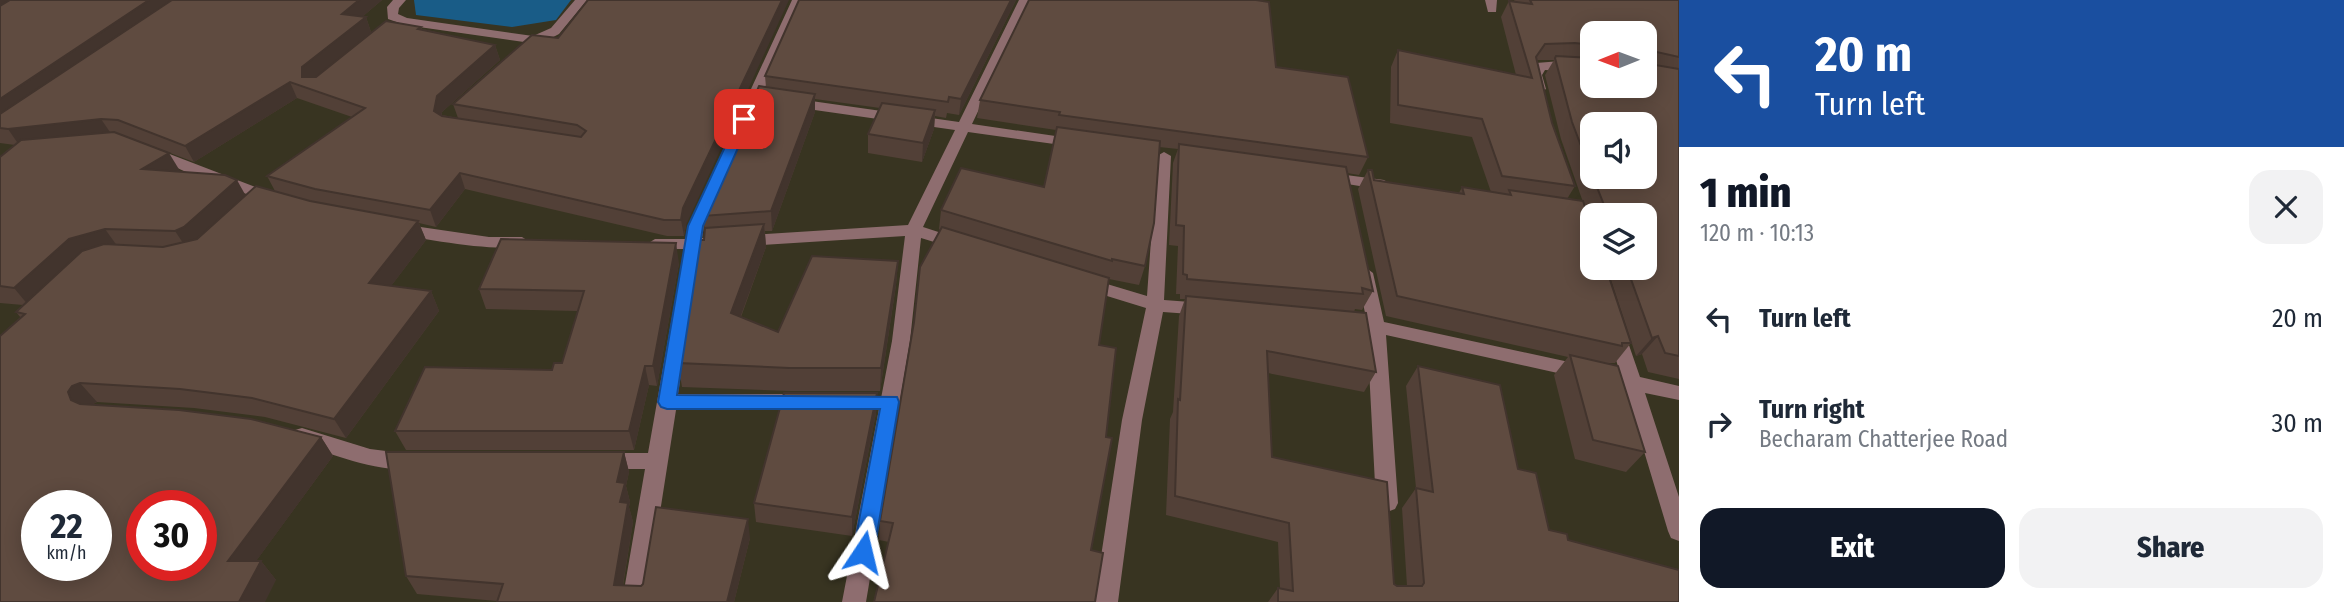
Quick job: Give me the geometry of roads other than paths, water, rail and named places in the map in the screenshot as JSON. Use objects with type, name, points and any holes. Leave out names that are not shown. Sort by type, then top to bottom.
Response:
[{"type":"street","points":[[400,0],[393,7],[394,23],[534,40]]},
{"type":"street","points":[[515,57],[534,40],[555,31],[581,0]]},
{"type":"street","points":[[634,602],[696,226],[798,0]]},
{"type":"street","points":[[854,602],[884,402],[901,341],[914,230],[1025,0]]},
{"type":"street","points":[[1541,101],[1535,75],[1541,66],[1580,67]]},
{"type":"street","points":[[754,97],[1096,146]]},
{"type":"street","points":[[136,145],[258,201],[286,203]]},
{"type":"street","points":[[1105,602],[1132,420],[1155,305],[1163,156]]},
{"type":"street","points":[[1342,184],[1400,188]]},
{"type":"street","points":[[381,226],[489,242],[544,242]]},
{"type":"street","points":[[639,243],[693,244],[914,230],[978,250]]},
{"type":"street","points":[[1362,259],[1376,325],[1388,520]]},
{"type":"street","points":[[1066,278],[1155,305],[1224,311]]},
{"type":"street","points":[[1609,306],[1679,531]]},
{"type":"street","points":[[1348,322],[1376,325],[1679,393]]},
{"type":"street","points":[[667,402],[821,402]]},
{"type":"street","points":[[278,431],[370,457],[393,461],[435,461]]},
{"type":"street","points":[[588,461],[657,461]]},
{"type":"water","points":[[414,0],[571,0],[556,20],[512,27],[416,15]]}]
